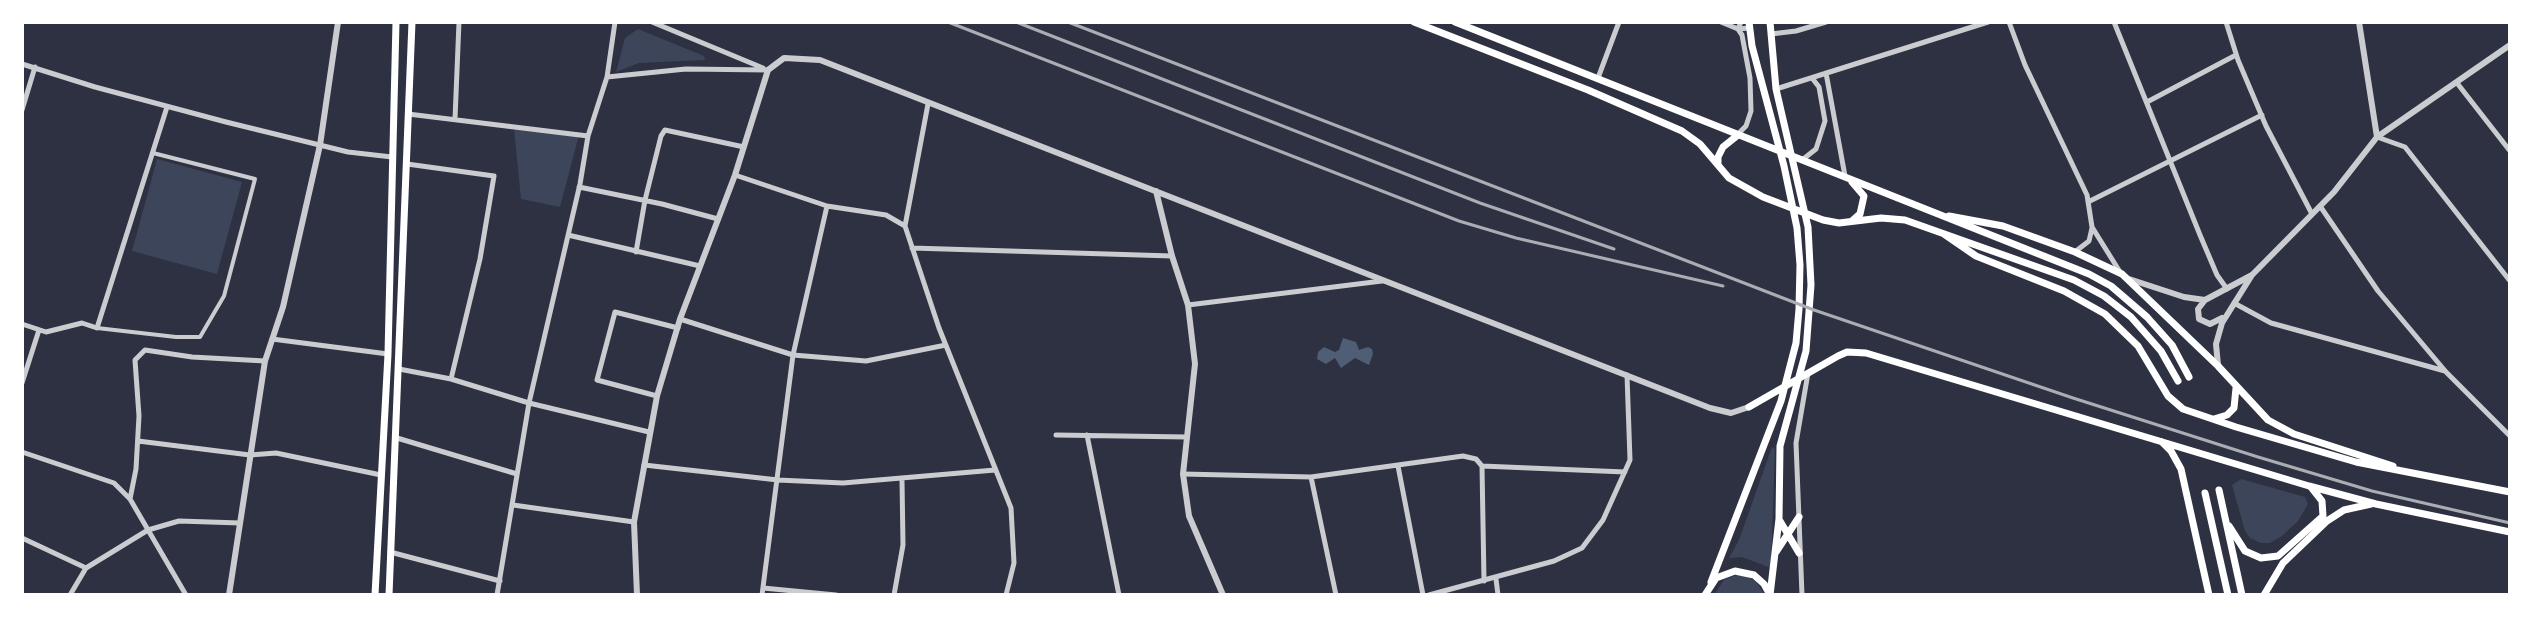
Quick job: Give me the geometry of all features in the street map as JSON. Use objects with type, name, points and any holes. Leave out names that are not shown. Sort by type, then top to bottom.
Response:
[{"type":"main road","points":[[375,595],[388,354],[396,22]]},
{"type":"main road","points":[[389,595],[412,22]]},
{"type":"main road","points":[[1414,22],[1588,90],[1682,131],[1700,144],[1729,178],[1763,197],[1823,220],[1851,223],[1893,218],[1939,230],[2065,276],[2104,296],[2146,333],[2168,361],[2178,381]]},
{"type":"main road","points":[[1455,22],[1936,214],[2067,263],[2111,286],[2138,309],[2164,335],[2189,377]]},
{"type":"main road","points":[[1770,22],[1776,89],[1805,210],[1811,285],[1806,351],[1780,446],[1779,519],[1770,595]]},
{"type":"main road","points":[[1705,594],[1740,510],[1787,381],[1796,343],[1800,295],[1794,213],[1749,25]]},
{"type":"main road","points":[[1718,167],[1718,157],[1723,147],[1738,135]]},
{"type":"main road","points":[[1845,177],[1864,196],[1860,214],[1851,223]]},
{"type":"main road","points":[[1936,214],[2003,226],[2075,252],[2125,276],[2218,366],[2262,414],[2284,430],[2406,472]]},
{"type":"main road","points":[[1939,230],[1976,256],[2064,291],[2105,314],[2138,346],[2172,401],[2183,409],[2348,460],[2510,492]]},
{"type":"main road","points":[[1749,407],[1847,352],[1866,353],[2309,486],[2376,504],[2510,532]]},
{"type":"main road","points":[[2212,419],[2222,418],[2234,408],[2236,388]]},
{"type":"main road","points":[[2160,441],[2171,451],[2181,469],[2209,595]]},
{"type":"main road","points":[[2229,526],[2240,547],[2250,554],[2261,558],[2278,556],[2323,516],[2322,501],[2309,486]]},
{"type":"main road","points":[[2219,490],[2242,595]]},
{"type":"main road","points":[[2205,493],[2228,595]]},
{"type":"main road","points":[[2264,595],[2283,563],[2327,521],[2344,510],[2376,504]]},
{"type":"main road","points":[[1775,554],[1799,517]]},
{"type":"main road","points":[[1779,519],[1799,553]]},
{"type":"main road","points":[[1711,582],[1722,574],[1741,571],[1759,579],[1770,595]]},
{"type":"street","points":[[229,595],[265,361],[283,307],[320,145],[338,22]]},
{"type":"street","points":[[455,119],[459,22]]},
{"type":"street","points":[[497,595],[529,403],[588,136],[607,77],[615,22]]},
{"type":"street","points":[[652,22],[768,70]]},
{"type":"street","points":[[1477,31],[1481,22]]},
{"type":"street","points":[[1598,78],[1619,22]]},
{"type":"street","points":[[1721,22],[1749,25]]},
{"type":"street","points":[[1771,34],[1826,22]]},
{"type":"street","points":[[1776,89],[1988,22]]},
{"type":"street","points":[[2009,22],[2025,65],[2088,202],[2092,227],[2125,276],[2184,297],[2205,300]]},
{"type":"street","points":[[2114,22],[2217,275],[2227,289]]},
{"type":"street","points":[[2226,22],[2236,55],[2262,115],[2312,214]]},
{"type":"street","points":[[2359,22],[2377,137]]},
{"type":"street","points":[[1738,135],[1746,126],[1751,111],[1750,78],[1739,25]]},
{"type":"street","points":[[2218,366],[2216,344],[2226,315],[2252,275],[2320,206],[2377,137],[2510,45]]},
{"type":"street","points":[[2147,102],[2236,55]]},
{"type":"street","points":[[637,595],[634,522],[657,396],[680,319],[735,175],[768,70],[784,58],[820,60],[1710,408],[1731,413],[1749,407]]},
{"type":"street","points":[[22,64],[167,107],[320,145],[392,157]]},
{"type":"street","points":[[22,110],[35,67]]},
{"type":"street","points":[[607,77],[686,69],[768,70]]},
{"type":"street","points":[[1826,73],[1845,177]]},
{"type":"street","points":[[1802,160],[1816,149],[1825,121],[1819,87],[1812,78]]},
{"type":"street","points":[[2457,83],[2510,151]]},
{"type":"street","points":[[928,104],[905,226],[946,345],[1011,508],[1014,563],[1006,595]]},
{"type":"street","points":[[97,328],[167,107]]},
{"type":"street","points":[[408,114],[588,136]]},
{"type":"street","points":[[2088,202],[2262,115]]},
{"type":"street","points":[[636,252],[645,200],[665,130],[744,147]]},
{"type":"street","points":[[2377,137],[2405,147],[2510,281]]},
{"type":"street","points":[[22,324],[46,332],[82,323],[97,328],[200,337],[224,296],[255,179],[152,153]]},
{"type":"street","points":[[406,164],[494,176],[480,259],[451,379]]},
{"type":"street","points":[[735,175],[827,206],[886,215],[905,226]]},
{"type":"street","points":[[579,187],[718,219]]},
{"type":"street","points":[[1156,191],[1188,305],[1195,364],[1183,474],[1189,516],[1223,595]]},
{"type":"street","points":[[827,206],[793,355],[762,591],[836,595]]},
{"type":"street","points":[[2320,206],[2378,291],[2446,372],[2510,436]]},
{"type":"street","points":[[2075,252],[2085,247],[2092,227]]},
{"type":"street","points":[[568,235],[700,266]]},
{"type":"street","points":[[912,248],[1172,256]]},
{"type":"street","points":[[2226,315],[2214,324],[2201,321],[2198,312],[2205,300],[2252,275]]},
{"type":"street","points":[[1188,305],[1386,280]]},
{"type":"street","points":[[2234,303],[2271,323],[2446,372]]},
{"type":"street","points":[[657,396],[597,380],[615,312],[678,328]]},
{"type":"street","points":[[680,319],[793,355],[866,361],[946,345]]},
{"type":"street","points":[[22,383],[39,330]]},
{"type":"street","points":[[272,339],[388,354]]},
{"type":"street","points":[[130,499],[139,416],[135,360],[145,350],[192,357],[265,361]]},
{"type":"street","points":[[399,369],[451,379],[529,403],[649,432]]},
{"type":"street","points":[[1802,595],[1796,443],[1809,373]]},
{"type":"street","points":[[1398,466],[1426,595],[1496,579],[1554,561],[1582,548],[1603,520],[1630,460],[1627,374]]},
{"type":"street","points":[[1056,435],[1188,437]]},
{"type":"street","points":[[1087,435],[1119,595]]},
{"type":"street","points":[[397,438],[517,474]]},
{"type":"street","points":[[138,441],[250,455],[276,453],[382,476]]},
{"type":"street","points":[[22,452],[114,483],[130,499],[186,595]]},
{"type":"street","points":[[1183,474],[1311,477],[1463,456],[1476,459],[1482,466],[1484,581]]},
{"type":"street","points":[[644,465],[778,480],[843,483],[995,470]]},
{"type":"street","points":[[1482,466],[1625,472]]},
{"type":"street","points":[[1311,477],[1336,595]]},
{"type":"street","points":[[894,595],[903,545],[902,480]]},
{"type":"street","points":[[512,505],[634,522]]},
{"type":"street","points":[[70,595],[86,568],[148,530],[179,521],[240,523]]},
{"type":"street","points":[[22,538],[86,568]]},
{"type":"street","points":[[390,552],[500,581]]},
{"type":"street","points":[[1496,579],[1498,595]]},
{"type":"shaded area","points":[[638,29],[704,56],[705,60],[639,63],[616,72],[625,38]]},
{"type":"shaded area","points":[[514,129],[579,135],[560,207],[521,199]]},
{"type":"shaded area","points":[[157,159],[242,182],[217,274],[132,251]]},
{"type":"shaded area","points":[[1343,338],[1356,342],[1359,350],[1372,349],[1369,365],[1355,358],[1341,368],[1335,358],[1326,364],[1317,359],[1318,352],[1324,347],[1335,352],[1339,350]]},
{"type":"shaded area","points":[[1772,447],[1775,449],[1771,568],[1742,557],[1729,558],[1739,540]]},
{"type":"shaded area","points":[[2241,479],[2305,497],[2308,504],[2298,521],[2282,536],[2270,543],[2261,543],[2250,538],[2245,531],[2232,485]]},
{"type":"shaded area","points":[[1739,574],[1755,580],[1765,595],[1714,595],[1724,580]]},
{"type":"railway","points":[[948,22],[1459,221],[1516,238],[1723,286]]},
{"type":"railway","points":[[1016,22],[1480,203],[1614,249]]},
{"type":"railway","points":[[1068,22],[1814,310],[2258,457],[2372,491],[2510,523]]}]
